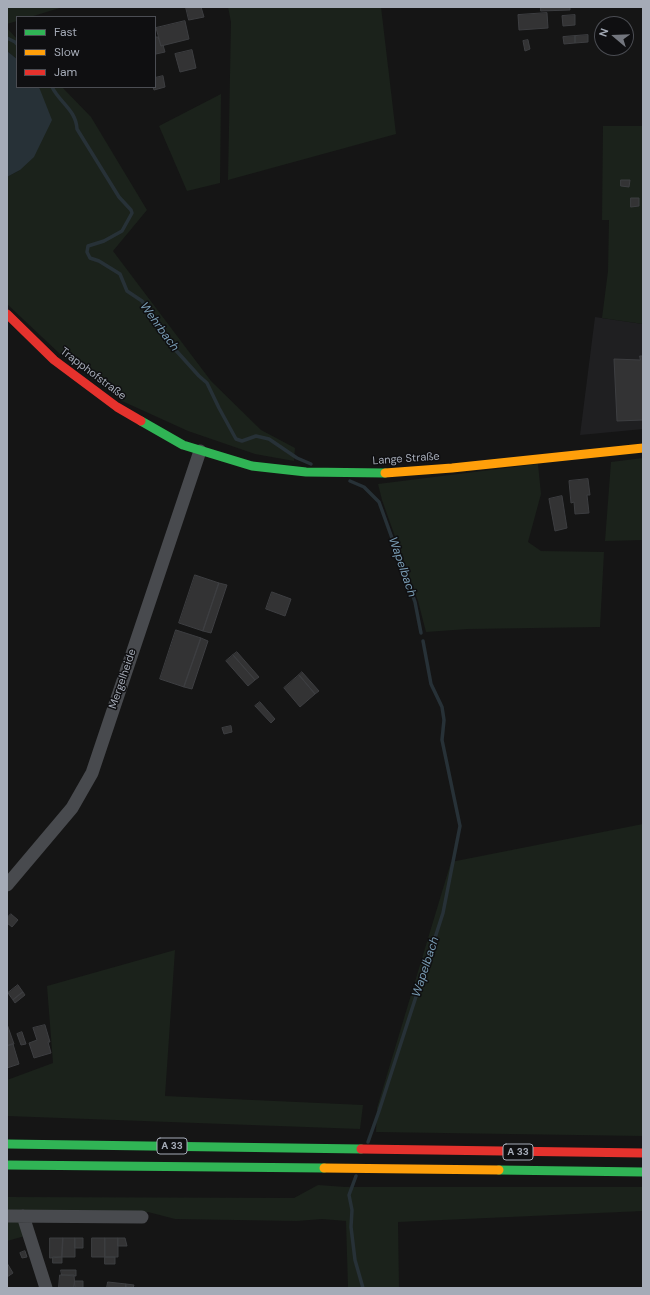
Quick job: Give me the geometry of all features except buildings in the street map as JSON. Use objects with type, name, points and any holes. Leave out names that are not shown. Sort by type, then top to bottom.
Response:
[{"type":"main road","name":"Trapphofstraße","points":[[7,314],[60,365],[117,407],[175,441]]},
{"type":"main road","name":"Lange Straße","points":[[175,441],[200,451],[252,466],[306,472],[377,474],[452,468],[643,448]]},
{"type":"main road","name":"A 33","points":[[7,1144],[643,1153]]},
{"type":"main road","name":"A 33","points":[[7,1165],[643,1172]]},
{"type":"street","name":"Mergelheide","points":[[7,885],[72,808],[92,772],[200,451]]},
{"type":"street","points":[[7,1216],[142,1217]]},
{"type":"street","points":[[23,1216],[46,1288]]},
{"type":"shaded area","points":[[7,7],[63,7],[33,16],[16,16],[16,21],[7,24]]},
{"type":"shaded area","points":[[228,7],[381,7],[396,134],[228,180],[231,22]]},
{"type":"shaded area","points":[[7,28],[16,38],[16,58],[7,51]]},
{"type":"shaded area","points":[[7,51],[16,58],[16,88],[39,88],[52,120],[34,157],[20,170],[7,177]]},
{"type":"shaded area","points":[[40,88],[63,88],[91,117],[147,210],[113,251],[211,381],[261,430],[295,448],[294,461],[255,454],[188,431],[122,401],[60,354],[7,304],[7,177],[20,170]]},
{"type":"shaded area","points":[[221,94],[220,183],[187,191],[159,126]]},
{"type":"shaded area","points":[[603,126],[643,126],[643,324],[602,318],[608,271],[609,220],[602,220]]},
{"type":"shaded area","points":[[595,317],[643,324],[643,429],[580,435]]},
{"type":"shaded area","points":[[643,458],[643,540],[605,541],[611,462]]},
{"type":"shaded area","points":[[538,464],[541,494],[528,542],[541,551],[604,552],[600,627],[468,629],[426,632],[418,601],[382,500],[378,484]]},
{"type":"shaded area","points":[[643,824],[643,1136],[376,1132],[377,1108],[451,862]]},
{"type":"shaded area","points":[[175,950],[165,1096],[363,1105],[360,1129],[7,1116],[7,1080],[53,1063],[47,986]]},
{"type":"shaded area","points":[[318,1185],[345,1187],[643,1187],[643,1211],[398,1222],[399,1288],[348,1288],[346,1221],[322,1219],[297,1221],[175,1219],[148,1212],[7,1212],[7,1197],[294,1198]]},
{"type":"shaded area","points":[[7,1219],[20,1222],[25,1236],[7,1241]]},
{"type":"waterway","name":"Wehrbach","points":[[7,38],[16,43]]},
{"type":"waterway","name":"Wehrbach","points":[[52,88],[71,112],[76,122],[77,129],[119,197],[132,213],[122,231],[104,241],[88,246],[87,252],[90,258],[99,261],[120,274],[127,291],[142,301],[172,346],[207,383],[236,439],[242,441],[256,436],[269,439],[297,458],[311,464]]},
{"type":"waterway","name":"Wapelbach","points":[[350,481],[364,487],[379,502],[415,602],[421,633]]},
{"type":"waterway","name":"Wapelbach","points":[[368,1142],[443,913],[460,826],[442,740],[444,720],[442,707],[431,684],[423,641]]},
{"type":"waterway","name":"Wapelbach","points":[[356,1176],[349,1195],[352,1210],[351,1227],[355,1260],[363,1288]]},
{"type":"traffic: fast","points":[[141,421],[183,445],[252,466],[306,472],[385,473]]},
{"type":"traffic: fast","points":[[7,1144],[361,1149]]},
{"type":"traffic: fast","points":[[7,1165],[324,1168]]},
{"type":"traffic: fast","points":[[499,1170],[643,1172]]},
{"type":"traffic: slow","points":[[385,473],[452,468],[643,448]]},
{"type":"traffic: slow","points":[[324,1168],[499,1170]]},
{"type":"traffic: jam","points":[[7,314],[54,360],[117,407],[141,421]]},
{"type":"traffic: jam","points":[[361,1149],[643,1153]]}]
